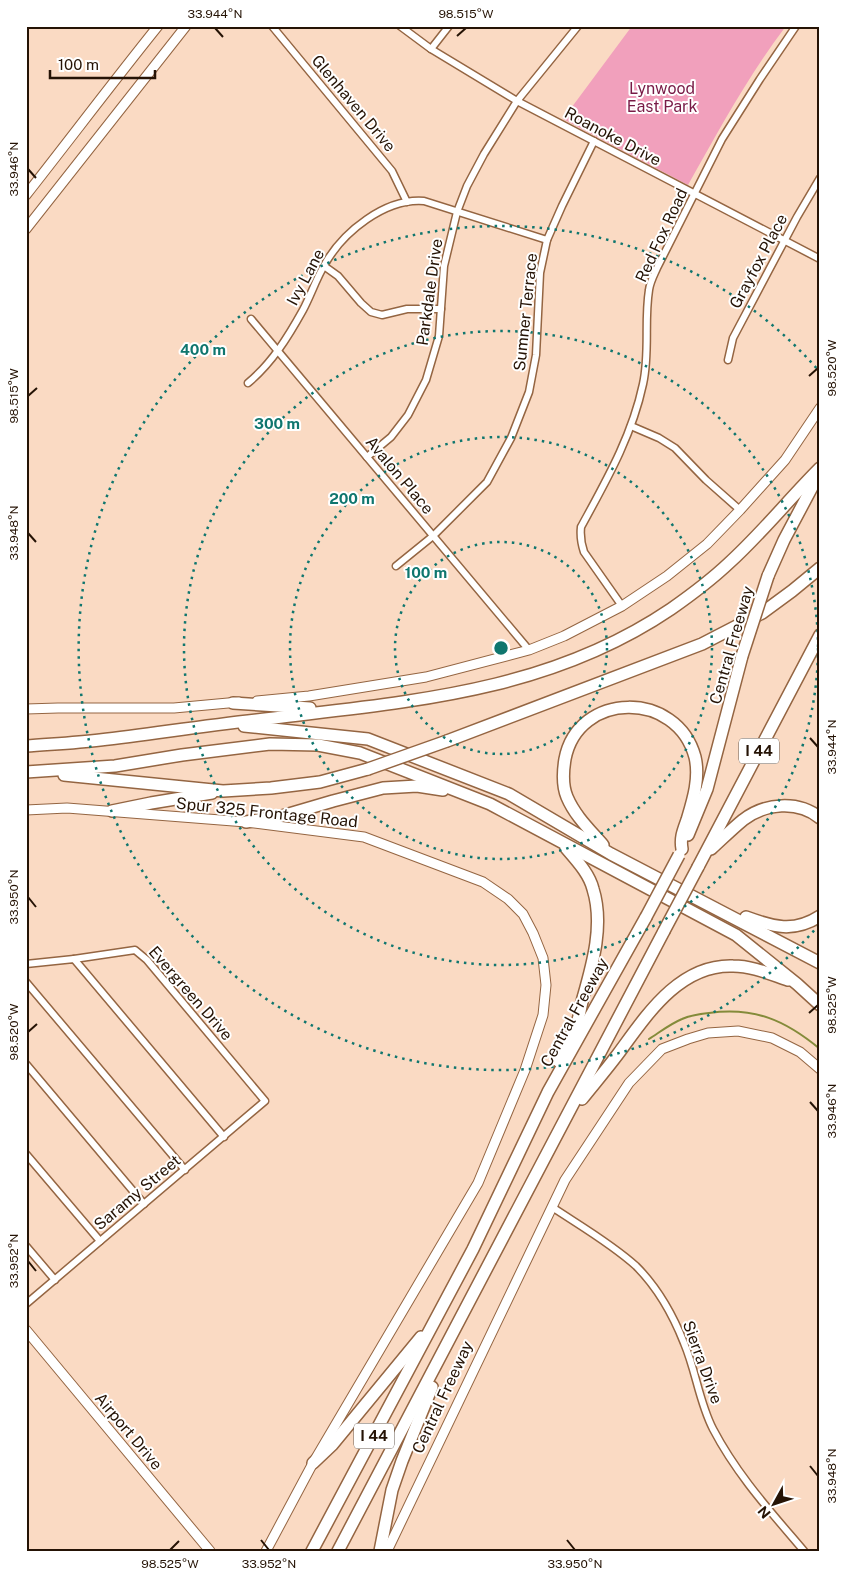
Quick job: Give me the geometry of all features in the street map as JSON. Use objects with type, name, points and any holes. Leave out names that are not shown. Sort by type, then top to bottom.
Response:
[{"type":"highway","points":[[26,746],[98,740],[459,693],[511,681],[561,666],[602,649],[647,624],[700,588],[742,551],[820,468]]},
{"type":"highway","name":"Central Freeway","points":[[312,1551],[474,1249],[548,1092],[646,917],[680,852],[707,789],[742,656],[768,576],[784,540],[820,472]]},
{"type":"highway","points":[[112,811],[223,791],[320,782],[368,769],[702,644],[762,613],[820,568]]},
{"type":"highway","name":"Central Freeway","points":[[338,1551],[820,634]]},
{"type":"highway","points":[[233,703],[339,710]]},
{"type":"highway","points":[[611,854],[572,808],[566,795],[563,780],[564,766],[567,751],[573,738],[582,727],[600,714],[626,707],[647,709],[669,718],[684,736],[695,756],[695,790],[680,840],[680,852]]},
{"type":"highway","points":[[222,724],[368,739],[509,794],[611,854],[820,963]]},
{"type":"highway","points":[[29,772],[115,766],[270,744],[318,745],[360,753],[490,804],[736,935],[798,984],[820,1005]]},
{"type":"highway","points":[[29,772],[223,791]]},
{"type":"highway","points":[[246,822],[282,816],[383,788],[417,786],[466,794]]},
{"type":"highway","points":[[706,853],[744,820],[766,808],[798,807],[808,810],[820,818]]},
{"type":"highway","points":[[548,1092],[553,1072],[578,1020],[595,947],[598,910],[593,888],[582,867],[561,843]]},
{"type":"highway","points":[[714,907],[723,907],[767,925],[784,927],[807,923],[820,916]]},
{"type":"highway","points":[[566,1118],[608,1068],[650,1012],[669,992],[686,979],[697,973],[714,968],[733,966],[754,969],[798,984]]},
{"type":"highway","points":[[313,1463],[332,1445],[436,1321]]},
{"type":"highway","points":[[380,1551],[395,1482],[452,1336]]},
{"type":"main road","points":[[26,195],[158,26]]},
{"type":"main road","points":[[26,229],[186,26]]},
{"type":"main road","points":[[26,709],[174,708],[309,696],[426,677],[529,650],[564,636],[622,606],[667,576],[707,544],[785,460],[820,408]]},
{"type":"main road","name":"Spur 325 Frontage Road","points":[[26,810],[67,808],[246,822],[364,838],[483,882],[508,899],[523,914],[533,933]]},
{"type":"main road","name":"Central Freeway","points":[[266,1551],[313,1463],[478,1183],[525,1070],[543,1015],[546,985],[543,958],[533,933]]},
{"type":"main road","name":"Central Freeway","points":[[387,1551],[565,1180],[629,1083],[662,1050],[688,1038],[738,1031],[772,1038],[800,1052],[820,1069]]},
{"type":"main road","name":"Airport Drive","points":[[26,1330],[210,1551]]},
{"type":"street","name":"Glenhaven Drive","points":[[272,26],[392,170],[407,202]]},
{"type":"street","name":"Roanoke Drive","points":[[400,26],[431,50],[517,101],[820,259]]},
{"type":"street","points":[[431,50],[448,26]]},
{"type":"street","name":"Parkdale Drive","points":[[367,457],[391,437],[408,415],[426,380],[439,336],[444,266],[456,212],[467,186],[484,154],[517,101],[578,26]]},
{"type":"street","name":"Red Fox Road","points":[[622,606],[584,552],[580,534],[581,527],[615,465],[631,426],[643,385],[647,361],[649,288],[657,268],[722,139],[796,26]]},
{"type":"street","name":"Sumner Terrace","points":[[396,566],[433,536],[488,482],[511,438],[529,392],[536,355],[540,273],[547,240],[594,141]]},
{"type":"street","name":"Grayfox Place","points":[[728,360],[733,338],[784,241],[820,178]]},
{"type":"street","name":"Ivy Lane","points":[[248,383],[261,372],[278,351],[304,308],[324,266],[340,242],[355,227],[385,210],[407,202],[424,201],[547,240]]},
{"type":"street","points":[[324,266],[338,276],[371,312],[382,315],[406,309],[441,309]]},
{"type":"street","name":"Avalon Place","points":[[251,319],[529,650]]},
{"type":"street","points":[[631,426],[659,438],[674,448],[740,510]]},
{"type":"street","name":"Evergreen Drive","points":[[26,964],[135,950],[146,960],[265,1101]]},
{"type":"street","points":[[74,959],[224,1137]]},
{"type":"street","points":[[26,982],[184,1170]]},
{"type":"street","points":[[26,1064],[144,1204]]},
{"type":"street","name":"Saramy Street","points":[[26,1304],[265,1101]]},
{"type":"street","points":[[26,1154],[100,1241]]},
{"type":"street","name":"Sierra Drive","points":[[552,1207],[636,1266],[661,1298],[685,1344],[705,1409],[721,1444],[742,1476],[804,1551]]},
{"type":"street","points":[[26,1246],[55,1280]]},
{"type":"green space","name":"Lynwood East Park","points":[[632,26],[786,26],[746,84],[688,185],[563,119]]},
{"type":"waterway","points":[[649,1039],[673,1023],[699,1014],[741,1012],[755,1014],[782,1023],[820,1049]]}]
